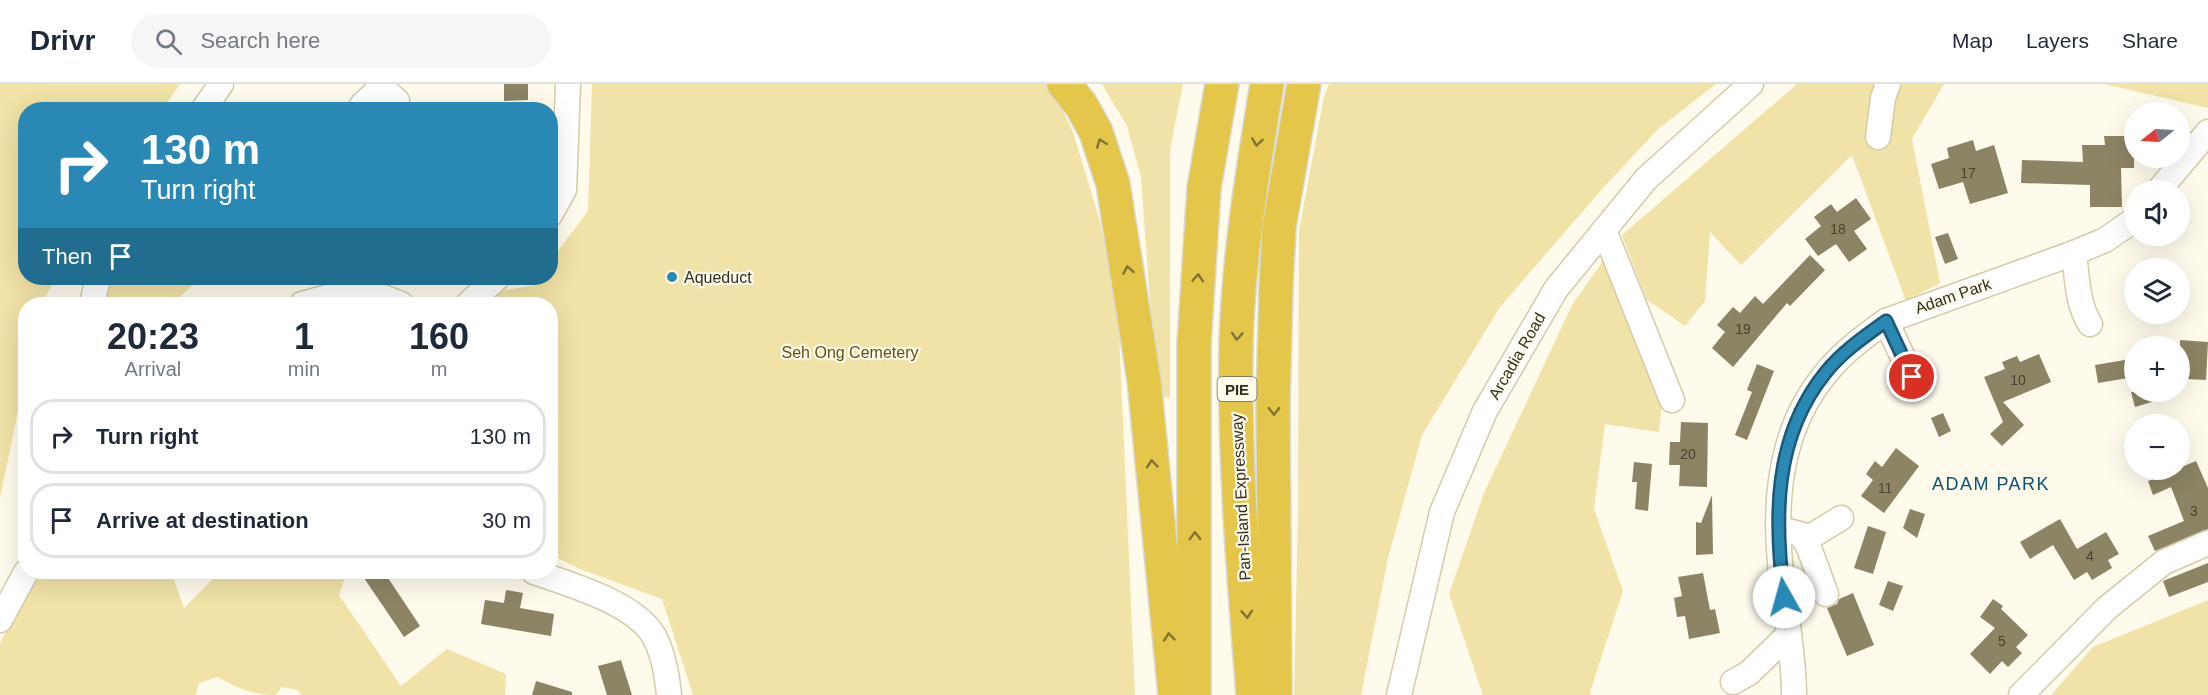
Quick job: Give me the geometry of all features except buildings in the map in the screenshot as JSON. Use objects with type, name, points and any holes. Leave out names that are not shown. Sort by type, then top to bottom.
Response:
[{"type":"highway","name":"PIE","points":[[1194,695],[1194,344],[1203,188],[1222,84]]},
{"type":"highway","name":"Pan-Island Expressway","points":[[1253,695],[1238,494],[1236,344],[1248,203],[1267,84]]},
{"type":"highway","points":[[1074,91],[1096,132],[1113,184],[1132,294],[1145,390],[1175,695]]},
{"type":"highway","points":[[1275,695],[1273,403],[1276,287],[1280,227],[1304,93]]},
{"type":"street","points":[[209,102],[221,84]]},
{"type":"street","points":[[558,201],[564,190],[568,84]]},
{"type":"street","name":"Arcadia Road","points":[[1399,695],[1442,512],[1485,411],[1556,289],[1646,179],[1751,84]]},
{"type":"street","points":[[1878,136],[1883,98],[1888,84]]},
{"type":"street","points":[[365,102],[376,92],[387,92],[397,102]]},
{"type":"street","points":[[2167,180],[2208,132]]},
{"type":"street","name":"Adam Park","points":[[1794,695],[1794,670],[1788,634],[1778,528],[1781,473],[1788,443],[1798,416],[1826,372],[1860,340],[1886,321],[2074,253],[2105,240],[2124,227]]},
{"type":"street","points":[[1604,230],[1672,400]]},
{"type":"street","points":[[2074,253],[2081,302],[2091,324]]},
{"type":"street","points":[[319,297],[347,285]]},
{"type":"street","points":[[357,285],[385,297]]},
{"type":"street","points":[[476,297],[489,285]]},
{"type":"street","points":[[1886,321],[1912,377],[1918,380]]},
{"type":"street","points":[[1778,528],[1802,536],[1816,534],[1841,518]]},
{"type":"street","points":[[1802,536],[1809,548],[1826,594]]},
{"type":"street","points":[[2021,695],[2107,608],[2164,562],[2208,543]]},
{"type":"street","points":[[0,620],[22,579]]},
{"type":"street","points":[[552,579],[613,602],[643,622],[653,634],[662,656],[669,695]]},
{"type":"street","points":[[1733,682],[1749,674],[1788,634]]},
{"type":"green space","points":[[0,84],[180,84],[168,102],[18,102],[18,285],[52,285],[45,297],[18,297],[18,411],[0,498]]},
{"type":"green space","name":"Seh Ong Cemetery","points":[[592,84],[1046,84],[1054,91],[1073,132],[1099,218],[1118,309],[1135,695],[693,695],[662,599],[580,569],[558,558],[558,297],[490,297],[497,291],[532,285],[558,285],[558,251],[588,211]]},
{"type":"green space","points":[[1102,84],[1183,84],[1170,149],[1170,397],[1157,398],[1141,177],[1127,126]]},
{"type":"green space","points":[[1329,84],[1716,84],[1658,129],[1603,188],[1500,307],[1422,435],[1388,558],[1361,695],[1294,695],[1298,514],[1299,230],[1324,97]]},
{"type":"green space","points":[[1797,84],[1944,84],[1912,139],[1940,283],[1906,301],[1852,155],[1741,265],[1710,232],[1705,301],[1685,326],[1646,299],[1622,235]]},
{"type":"green space","points":[[2104,84],[2208,84],[2208,108]]},
{"type":"green space","points":[[1605,258],[1662,403],[1659,432],[1605,424],[1594,509],[1623,591],[1590,692],[1591,695],[1483,695],[1449,594],[1484,493],[1572,305]]},
{"type":"green space","points":[[106,285],[193,285],[180,297],[104,297]]},
{"type":"green space","points":[[33,579],[174,579],[184,608],[213,579],[345,579],[339,595],[401,686],[447,649],[506,674],[505,695],[301,695],[298,690],[282,687],[275,695],[267,695],[245,690],[218,677],[199,683],[196,695],[0,695],[0,643]]},
{"type":"green space","points":[[2208,600],[2208,695],[2051,695],[2093,647]]},
{"type":"place","name":"Aqueduct","points":[[672,277]]},
{"type":"district","name":"ADAM PARK","points":[[1991,484]]},
{"type":"route","points":[[1784,597],[1780,563],[1778,504],[1781,473],[1788,443],[1798,416],[1826,372],[1860,340],[1886,321],[1912,377]]}]
